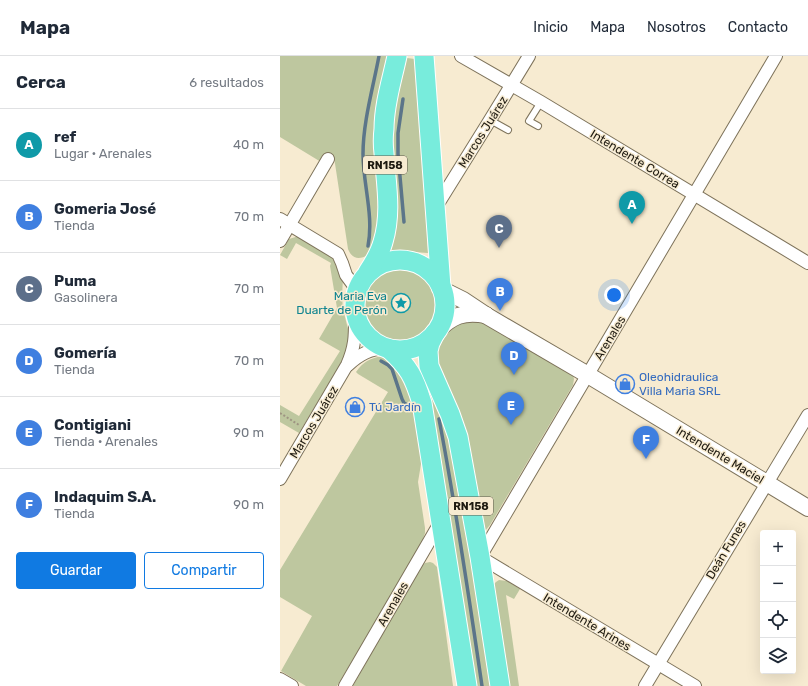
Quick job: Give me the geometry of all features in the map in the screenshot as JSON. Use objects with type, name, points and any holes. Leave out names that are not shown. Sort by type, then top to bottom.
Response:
[{"type":"highway","name":"RN158","points":[[397,56],[384,126],[383,151],[388,215],[386,230],[380,252],[359,284],[355,297],[355,312],[359,325],[363,331],[373,341],[387,348],[402,360],[417,386],[422,403],[467,686]]},
{"type":"highway","name":"RN158","points":[[424,56],[442,288]]},
{"type":"highway","name":"RN158","points":[[368,272],[381,263],[397,260],[412,261],[420,264],[433,274],[442,288],[445,298],[444,316],[430,343],[428,351],[428,366],[450,414],[458,437],[480,558],[500,686]]},
{"type":"highway","points":[[387,348],[404,350],[411,349],[424,343],[436,332]]},
{"type":"main road","name":"Intendente Maciel","points":[[442,288],[808,508]]},
{"type":"main road","name":"Intendente Maciel","points":[[436,332],[448,321],[460,315],[474,314],[487,316]]},
{"type":"street","name":"Intendente Correa","points":[[461,56],[541,102],[808,263]]},
{"type":"street","name":"Marcos Juárez","points":[[436,208],[529,56]]},
{"type":"street","name":"Arenales","points":[[480,558],[776,56]]},
{"type":"street","points":[[280,241],[285,222],[328,159]]},
{"type":"street","points":[[285,222],[338,254],[349,280],[357,290]]},
{"type":"street","name":"Marcos Juárez","points":[[280,479],[348,365],[355,343],[355,312]]},
{"type":"street","name":"Marcos Juárez","points":[[348,365],[364,353],[372,350],[387,348]]},
{"type":"street","name":"Deán Funes","points":[[645,686],[808,415]]},
{"type":"street","name":"Arenales","points":[[345,686],[441,521]]},
{"type":"street","name":"Intendente Arines","points":[[480,558],[694,686]]},
{"type":"street","points":[[280,679],[292,686]]},
{"type":"lane","points":[[538,126],[529,121],[541,102]]},
{"type":"lane","points":[[490,120],[508,130]]},
{"type":"path","points":[[280,413],[309,430]]},
{"type":"green space","points":[[280,56],[391,56],[379,229],[368,255],[365,257],[356,258],[348,249],[334,157],[327,153],[321,162],[280,137]]},
{"type":"green space","points":[[407,58],[415,59],[426,196],[428,253],[387,252],[389,147],[403,60]]},
{"type":"green space","points":[[299,236],[336,261],[343,278],[343,309],[349,333],[349,340],[344,358],[299,433],[280,422],[280,405],[299,416],[340,351],[319,339],[337,308],[330,266],[331,263],[296,243],[287,259],[280,255],[289,239]]},
{"type":"green space","points":[[399,264],[414,267],[427,276],[436,289],[439,304],[436,319],[427,332],[414,341],[399,344],[384,341],[371,332],[362,319],[359,304],[362,289],[371,276],[384,267]]},
{"type":"green space","points":[[466,321],[486,322],[573,375],[574,379],[573,385],[490,525],[484,532],[436,354],[441,339],[445,333],[458,324]]},
{"type":"green space","points":[[382,356],[389,359],[407,378],[423,452],[418,482],[425,533],[421,545],[337,686],[306,686],[281,671],[312,616],[280,597],[280,570],[388,392],[356,372],[367,361]]},
{"type":"green space","points":[[423,373],[449,425],[493,686],[475,686]]},
{"type":"green space","points":[[430,562],[437,567],[453,686],[353,686],[419,569],[425,563]]},
{"type":"green space","points":[[499,580],[507,581],[520,589],[514,599],[506,595],[519,686],[508,686],[493,585]]},
{"type":"waterway","points":[[368,246],[370,223],[363,165],[363,142],[366,117],[379,56]]},
{"type":"waterway","points":[[403,99],[398,133],[398,154],[404,222]]},
{"type":"waterway","points":[[381,361],[392,369],[402,399],[404,403],[409,406]]},
{"type":"waterway","points":[[439,419],[457,519],[482,686]]},
{"type":"place","name":"ref","points":[[632,224]]},
{"type":"place","name":"Puma","points":[[499,248]]},
{"type":"place","name":"Maria Eva Duarte de Perón","points":[[401,303]]},
{"type":"place","name":"Gomeria José","points":[[500,311]]},
{"type":"place","name":"Gomería","points":[[514,375]]},
{"type":"place","name":"Oleohidraulica Villa Maria SRL","points":[[625,384]]},
{"type":"place","name":"Tú Jardín","points":[[355,407]]},
{"type":"place","name":"Contigiani","points":[[511,425]]},
{"type":"place","name":"Indaquim S.A.","points":[[646,459]]}]
